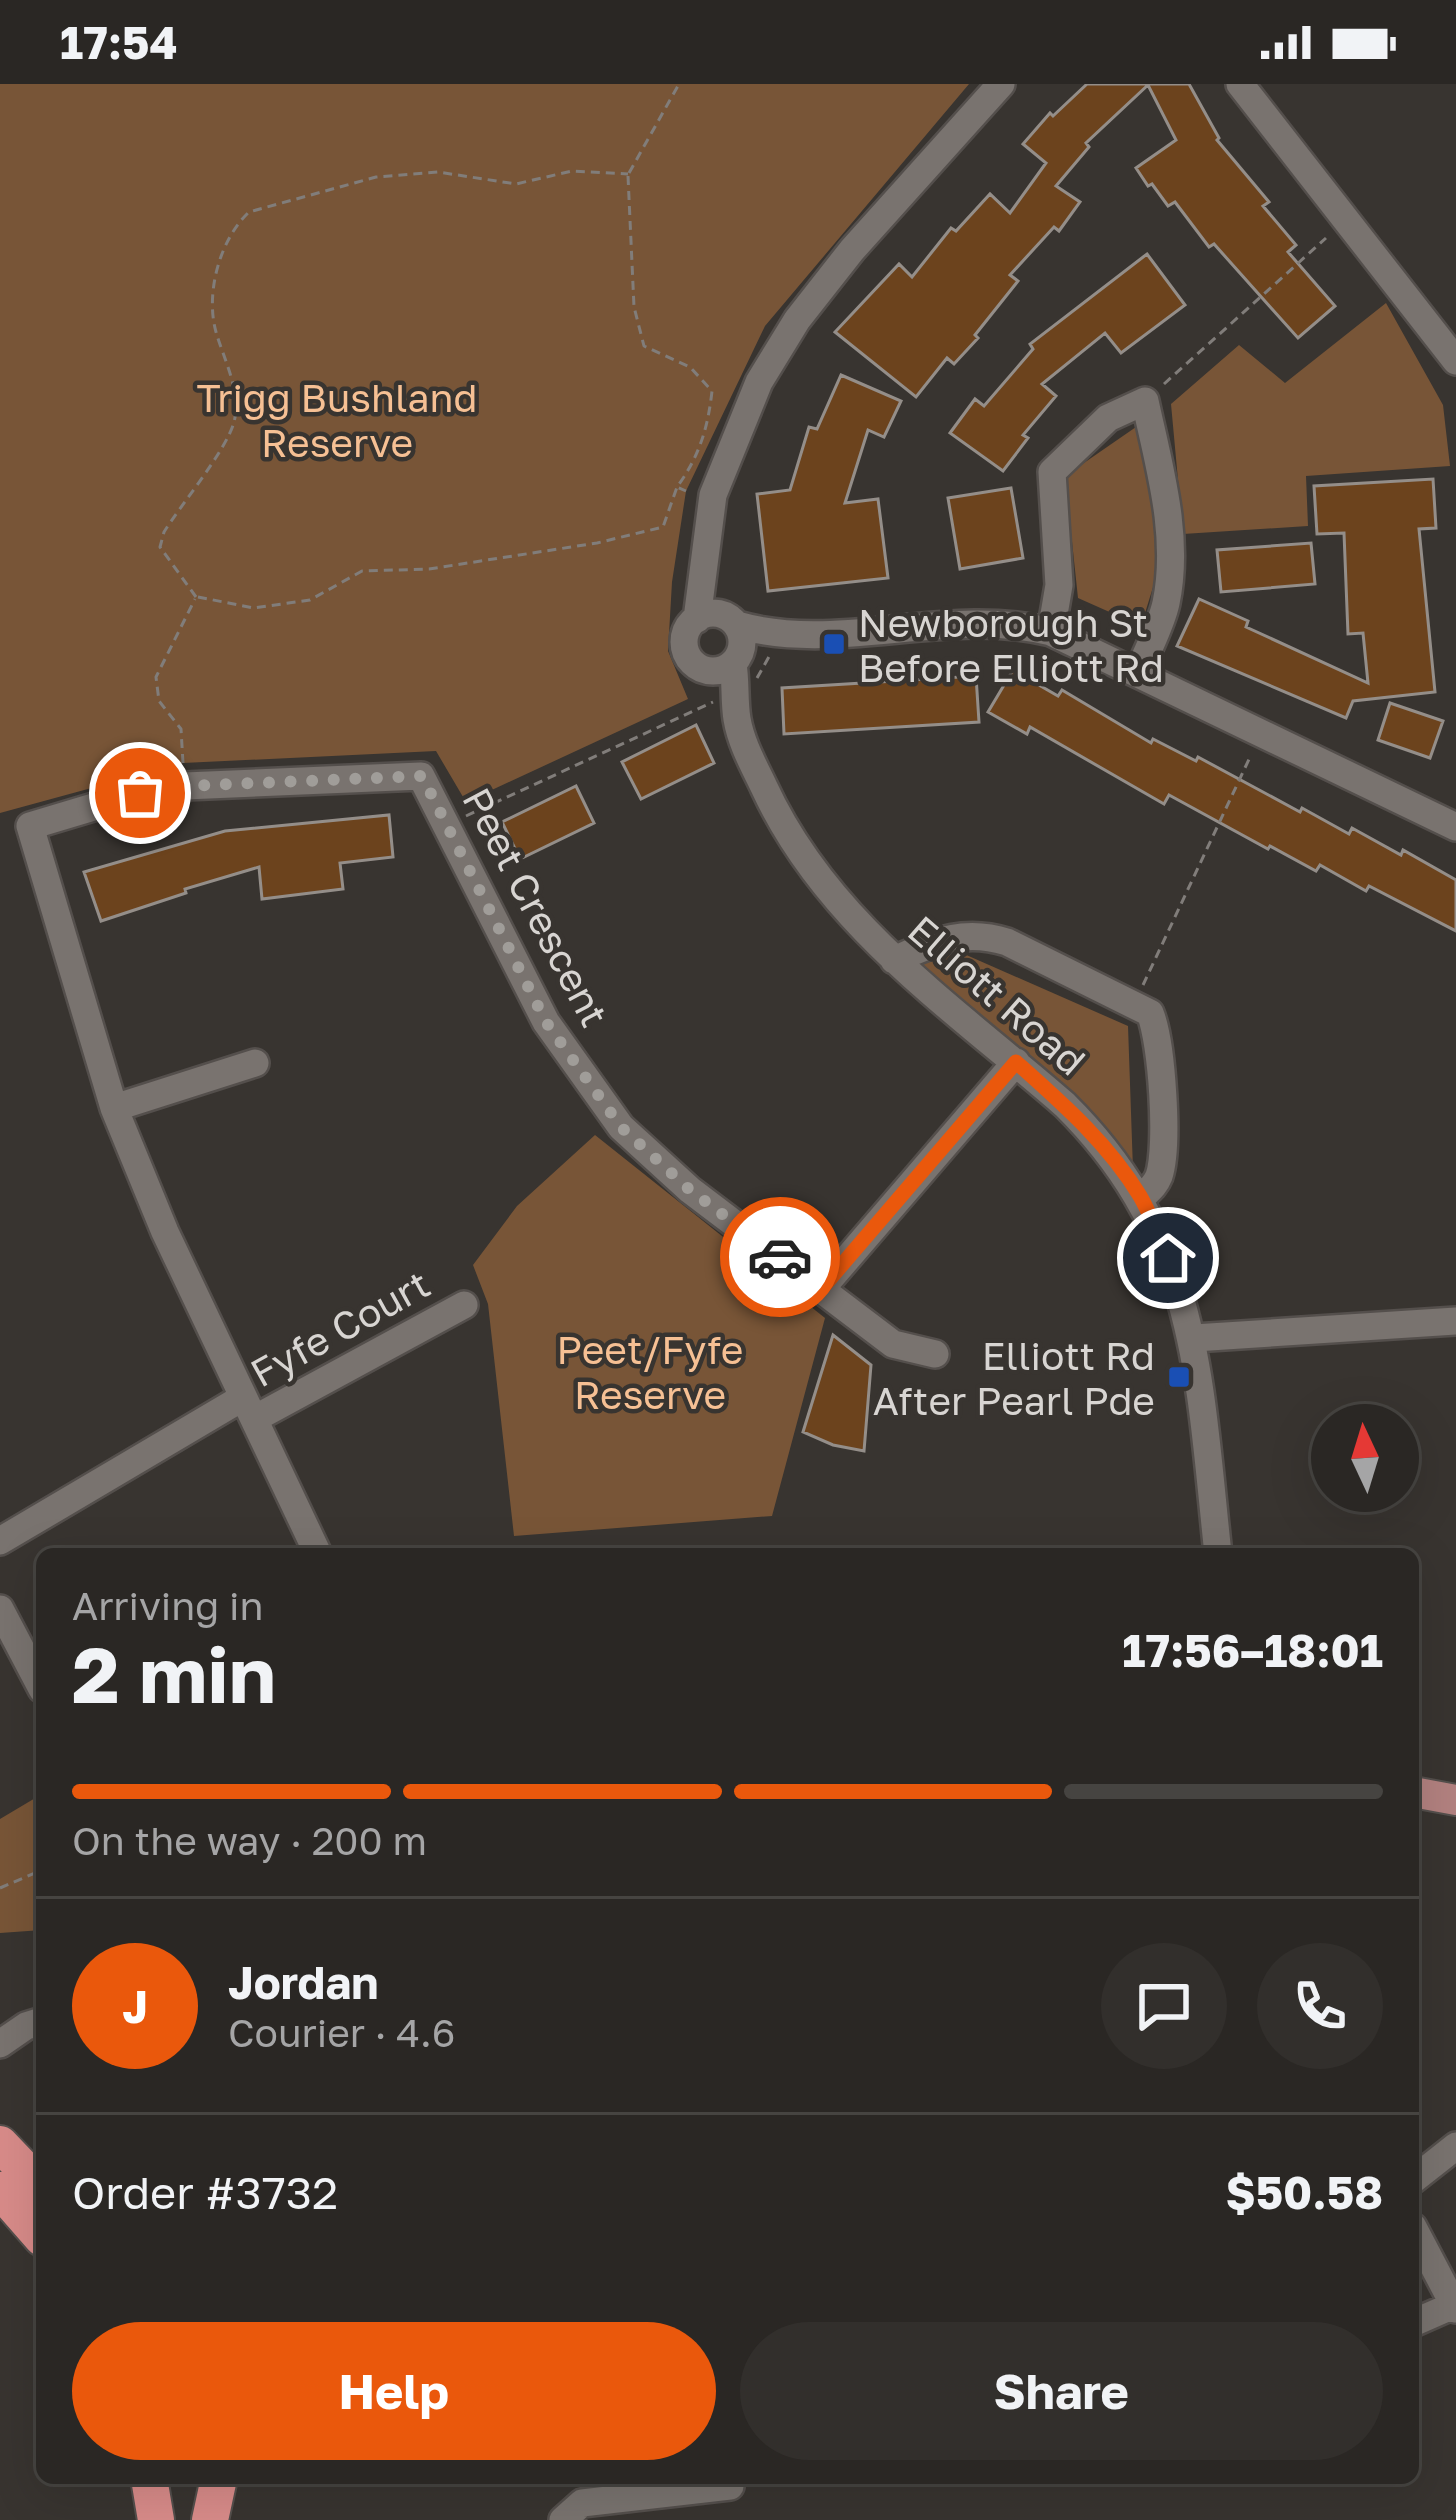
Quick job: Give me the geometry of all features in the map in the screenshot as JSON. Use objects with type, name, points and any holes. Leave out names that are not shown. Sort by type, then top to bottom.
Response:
[{"type":"highway","points":[[0,2144],[36,2182]]},
{"type":"highway","points":[[0,2190],[36,2231]]},
{"type":"highway","points":[[150,2484],[156,2520]]},
{"type":"highway","points":[[191,2484],[197,2520]]},
{"type":"highway","points":[[210,2520],[218,2484]]},
{"type":"main road","points":[[1419,1793],[1456,1800]]},
{"type":"main road","points":[[1419,1810],[1456,1816]]},
{"type":"street","name":"Elliott Road","points":[[729,683],[690,659],[685,635],[697,619],[713,495],[759,382],[797,320],[852,250],[1001,84]]},
{"type":"street","points":[[1240,84],[1456,362]]},
{"type":"street","points":[[1051,632],[1059,585],[1052,472],[1108,418],[1145,401],[1164,489],[1171,554],[1165,606],[1139,672]]},
{"type":"street","name":"Elliott Road","points":[[703,573],[742,637],[729,683],[776,813],[811,871],[894,960],[1091,1130],[1141,1198],[1168,1258],[1194,1338],[1216,1548]]},
{"type":"street","points":[[697,619],[710,614],[776,636],[986,621],[1051,632],[1456,826]]},
{"type":"street","points":[[729,683],[776,636]]},
{"type":"street","name":"Peet Crescent","points":[[315,1548],[165,1232],[114,1108],[30,826],[140,793],[185,786],[422,776],[546,1022],[621,1127],[690,1190],[892,1344],[935,1354]]},
{"type":"street","points":[[894,960],[940,939],[983,934],[1150,1012],[1159,1034],[1162,1162],[1157,1183],[1141,1198]]},
{"type":"street","points":[[822,1288],[1016,1062]]},
{"type":"street","points":[[114,1108],[255,1063]]},
{"type":"street","name":"Fyfe Court","points":[[0,1541],[248,1408],[464,1305]]},
{"type":"street","points":[[1194,1338],[1456,1321]]},
{"type":"street","points":[[0,1609],[36,1678]]},
{"type":"street","points":[[0,2044],[36,2023]]},
{"type":"street","points":[[1419,2175],[1456,2146]]},
{"type":"street","points":[[1419,2238],[1455,2307],[1419,2321]]},
{"type":"street","points":[[563,2520],[582,2503],[730,2486]]},
{"type":"path","points":[[628,174],[572,171],[516,184],[438,172],[376,178],[249,212],[234,226],[224,245],[212,302],[236,417],[228,438],[185,499],[160,547],[196,597],[254,608],[310,600],[362,571],[430,569],[597,543],[663,527],[709,424],[712,391],[690,368],[644,346],[634,307],[628,174],[679,84]]},
{"type":"path","points":[[1145,401],[1346,220]]},
{"type":"path","points":[[677,487],[713,495]]},
{"type":"path","points":[[185,786],[181,729],[159,701],[156,676],[196,597]]},
{"type":"path","points":[[448,825],[729,683],[752,686],[768,663],[776,636]]},
{"type":"path","points":[[1134,1004],[1262,731]]},
{"type":"path","points":[[0,1888],[36,1873]]},
{"type":"green space","name":"Trigg Bushland Reserve","points":[[0,84],[969,84],[765,326],[686,491],[672,582],[668,651],[688,699],[466,802],[436,751],[183,763],[0,813]]},
{"type":"green space","points":[[1386,303],[1443,405],[1450,466],[1306,476],[1308,526],[1183,534],[1171,404],[1239,345],[1285,383]]},
{"type":"green space","points":[[1136,427],[1163,555],[1141,626],[1078,598],[1065,476]]},
{"type":"green space","points":[[955,950],[1128,1026],[1133,1170],[1081,1101],[915,966]]},
{"type":"green space","name":"Peet/Fyfe Reserve","points":[[595,1135],[825,1318],[772,1516],[514,1536],[488,1304],[473,1265],[517,1206]]},
{"type":"green space","points":[[36,1798],[36,1930],[0,1933],[0,1819]]},
{"type":"building","points":[[1087,84],[1189,84],[1217,140],[1269,202],[1263,206],[1296,245],[1288,252],[1335,306],[1298,338],[1214,244],[1209,247],[1175,202],[1168,206],[1152,184],[1148,186],[1136,168],[1176,140],[1148,85],[1086,143],[1089,147],[1056,186],[1080,202],[1059,231],[1054,227],[1010,275],[1018,281],[975,335],[978,338],[954,364],[947,358],[916,397],[835,332],[899,264],[912,277],[951,228],[956,231],[990,194],[1010,213],[1046,163],[1023,144],[1050,113],[1053,116]]},
{"type":"building","points":[[1147,254],[1185,305],[1121,353],[1105,333],[1042,384],[1056,396],[1023,435],[1028,438],[1003,471],[950,433],[975,399],[984,406],[1033,349],[1030,344]]},
{"type":"building","points":[[841,375],[901,401],[884,437],[868,430],[845,503],[878,499],[888,578],[768,591],[757,494],[790,490],[809,427],[817,429]]},
{"type":"building","points":[[1433,479],[1436,528],[1419,529],[1435,692],[1353,701],[1346,718],[1177,646],[1199,599],[1248,621],[1246,627],[1368,683],[1363,633],[1348,634],[1344,533],[1317,534],[1314,486]]},
{"type":"building","points":[[1011,488],[1023,558],[960,569],[948,498]]},
{"type":"building","points":[[1311,543],[1315,584],[1221,592],[1217,550]]},
{"type":"building","points":[[1013,670],[1058,696],[1062,690],[1151,743],[1153,739],[1196,761],[1198,757],[1300,812],[1302,808],[1349,834],[1352,828],[1401,855],[1403,850],[1456,880],[1456,931],[1369,886],[1366,891],[1320,865],[1316,871],[1268,849],[1169,795],[1164,804],[1030,727],[1027,734],[988,712]]},
{"type":"building","points":[[976,676],[979,722],[784,734],[782,688]]},
{"type":"building","points":[[1390,703],[1443,721],[1430,758],[1378,740]]},
{"type":"building","points":[[696,725],[714,763],[641,799],[622,762]]},
{"type":"building","points":[[576,786],[594,823],[520,859],[502,822]]},
{"type":"building","points":[[389,815],[393,857],[340,863],[343,889],[262,899],[259,867],[101,921],[84,872],[225,831]]},
{"type":"building","points":[[833,1335],[871,1365],[864,1451],[803,1432]]},
{"type":"way so far","points":[[140,793],[185,786],[422,776],[546,1022],[621,1127],[690,1190],[780,1257]]},
{"type":"place","name":"Newborough St Before Elliott Rd","points":[[834,644]]},
{"type":"place","name":"Elliott Rd After Pearl Pde","points":[[1179,1377]]},
{"type":"route","points":[[780,1257],[822,1288],[1016,1062],[1066,1105],[1116,1161],[1141,1198],[1168,1258]]}]
